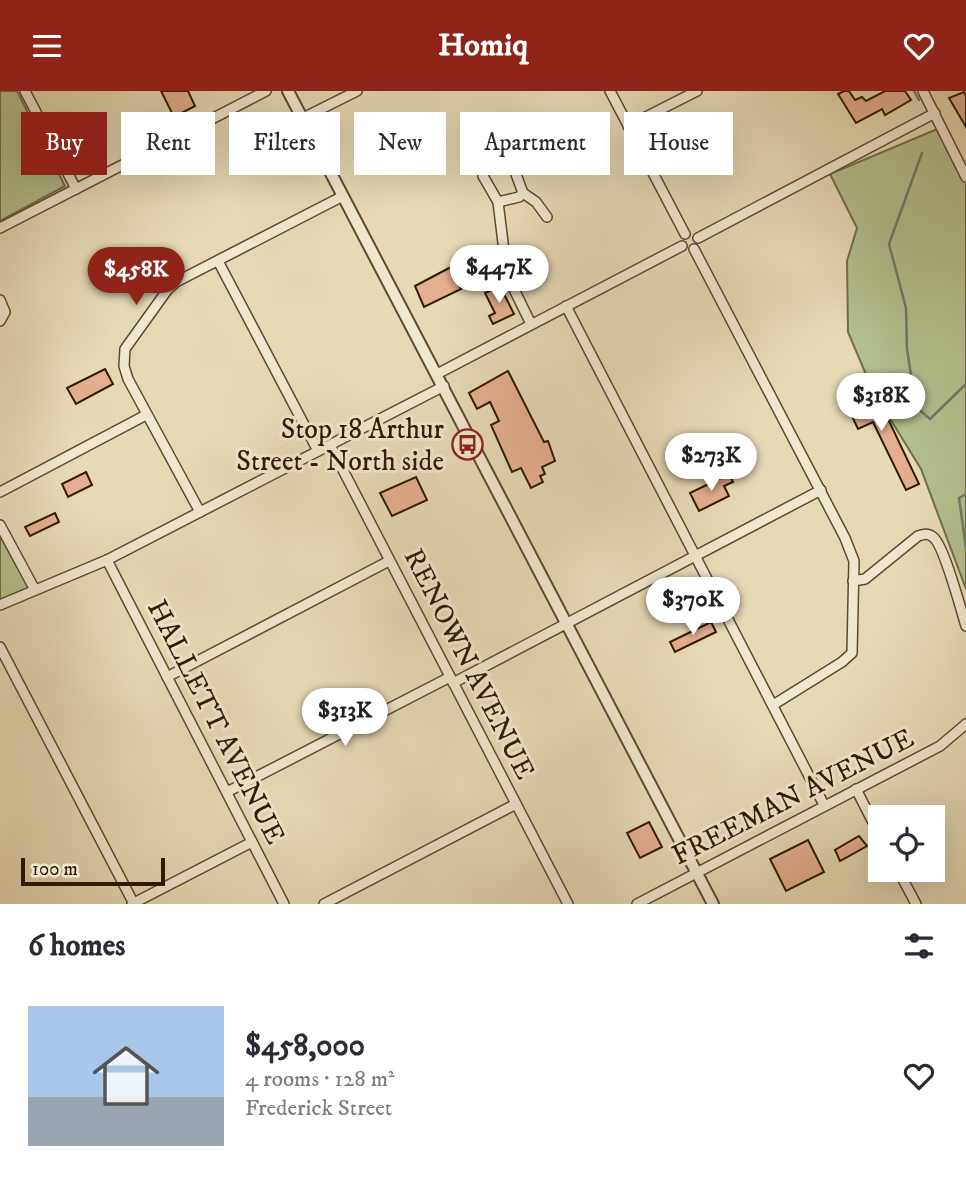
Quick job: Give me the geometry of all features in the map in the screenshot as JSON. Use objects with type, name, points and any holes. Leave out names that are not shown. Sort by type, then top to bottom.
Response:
[{"type":"street","points":[[25,91],[76,190]]},
{"type":"street","points":[[0,227],[266,91]]},
{"type":"street","points":[[288,91],[300,112]]},
{"type":"street","points":[[315,112],[357,91]]},
{"type":"street","points":[[610,91],[624,118]]},
{"type":"street","points":[[656,112],[697,91]]},
{"type":"street","points":[[923,91],[966,177]]},
{"type":"street","points":[[772,705],[851,655],[851,550],[694,249],[698,238],[935,113]]},
{"type":"street","points":[[332,175],[713,904]]},
{"type":"street","points":[[483,175],[498,202],[507,275],[531,324]]},
{"type":"street","points":[[516,175],[523,193],[536,202],[548,217]]},
{"type":"street","points":[[654,175],[685,234]]},
{"type":"street","points":[[498,202],[519,197],[523,193]]},
{"type":"street","points":[[200,512],[146,415],[124,366],[125,349],[168,289],[343,196]]},
{"type":"street","points":[[694,249],[686,250],[682,246],[681,238],[685,234],[693,233],[698,238]]},
{"type":"street","points":[[437,374],[682,246]]},
{"type":"street","points":[[218,261],[318,451]]},
{"type":"street","points":[[0,300],[5,311],[0,321]]},
{"type":"street","points":[[566,306],[824,805]]},
{"type":"street","points":[[0,605],[107,560],[444,386]]},
{"type":"street","points":[[0,492],[146,415]]},
{"type":"street","name":"RENOWN AVENUE","points":[[330,445],[568,904]]},
{"type":"street","points":[[226,792],[567,622],[821,491]]},
{"type":"street","points":[[0,525],[35,590]]},
{"type":"street","points":[[853,581],[865,579],[918,536],[930,535],[940,547],[966,626]]},
{"type":"street","name":"HALLETT AVENUE","points":[[107,560],[284,904]]},
{"type":"street","points":[[167,677],[389,561]]},
{"type":"street","points":[[0,647],[133,904],[252,842]]},
{"type":"street","name":"FREEMAN AVENUE","points":[[637,904],[940,746],[966,724]]},
{"type":"street","points":[[856,789],[868,812]]},
{"type":"street","points":[[324,904],[516,804]]},
{"type":"street","points":[[904,882],[916,904]]},
{"type":"green space","points":[[0,91],[17,91],[28,112],[21,112],[21,175],[59,175],[65,186],[0,221]]},
{"type":"green space","points":[[942,127],[966,177],[966,589],[921,469],[873,391],[848,332],[847,261],[857,228],[830,174]]},
{"type":"green space","points":[[0,525],[35,590],[0,605]]},
{"type":"building","points":[[161,91],[188,91],[195,106],[184,112],[172,112]]},
{"type":"building","points":[[849,91],[855,100],[862,97],[866,101],[885,91],[905,91],[911,100],[885,115],[882,109],[856,123],[838,94]]},
{"type":"building","points":[[964,92],[966,96],[966,127],[949,98]]},
{"type":"building","points":[[451,267],[461,289],[424,307],[415,286]]},
{"type":"building","points":[[500,286],[514,314],[493,324],[489,316],[495,313],[485,293]]},
{"type":"building","points":[[105,369],[113,384],[76,404],[67,388]]},
{"type":"building","points":[[508,371],[544,442],[548,441],[555,461],[542,467],[545,474],[540,476],[543,482],[531,488],[521,468],[512,472],[491,425],[499,421],[490,402],[477,409],[469,393]]},
{"type":"building","points":[[858,383],[862,390],[855,394],[863,410],[880,402],[919,484],[906,490],[873,422],[858,429],[840,391]]},
{"type":"building","points":[[86,472],[92,485],[68,497],[62,484]]},
{"type":"building","points":[[729,474],[733,482],[724,486],[729,496],[699,511],[690,493]]},
{"type":"building","points":[[416,477],[427,500],[392,516],[380,493]]},
{"type":"building","points":[[55,513],[59,522],[30,536],[25,527]]},
{"type":"building","points":[[711,622],[716,632],[675,652],[670,642]]},
{"type":"building","points":[[649,822],[662,847],[640,858],[627,833]]},
{"type":"building","points":[[859,836],[867,846],[840,861],[835,850]]},
{"type":"building","points":[[808,840],[824,872],[786,891],[770,859]]},
{"type":"waterway","points":[[914,91],[919,100]]},
{"type":"waterway","points":[[922,153],[889,244],[906,308],[907,349],[916,407],[930,419],[966,384]]},
{"type":"waterway","points":[[966,494],[959,498],[966,548]]},
{"type":"place","name":"Stop 18 Arthur Street - North side","points":[[467,445]]}]
